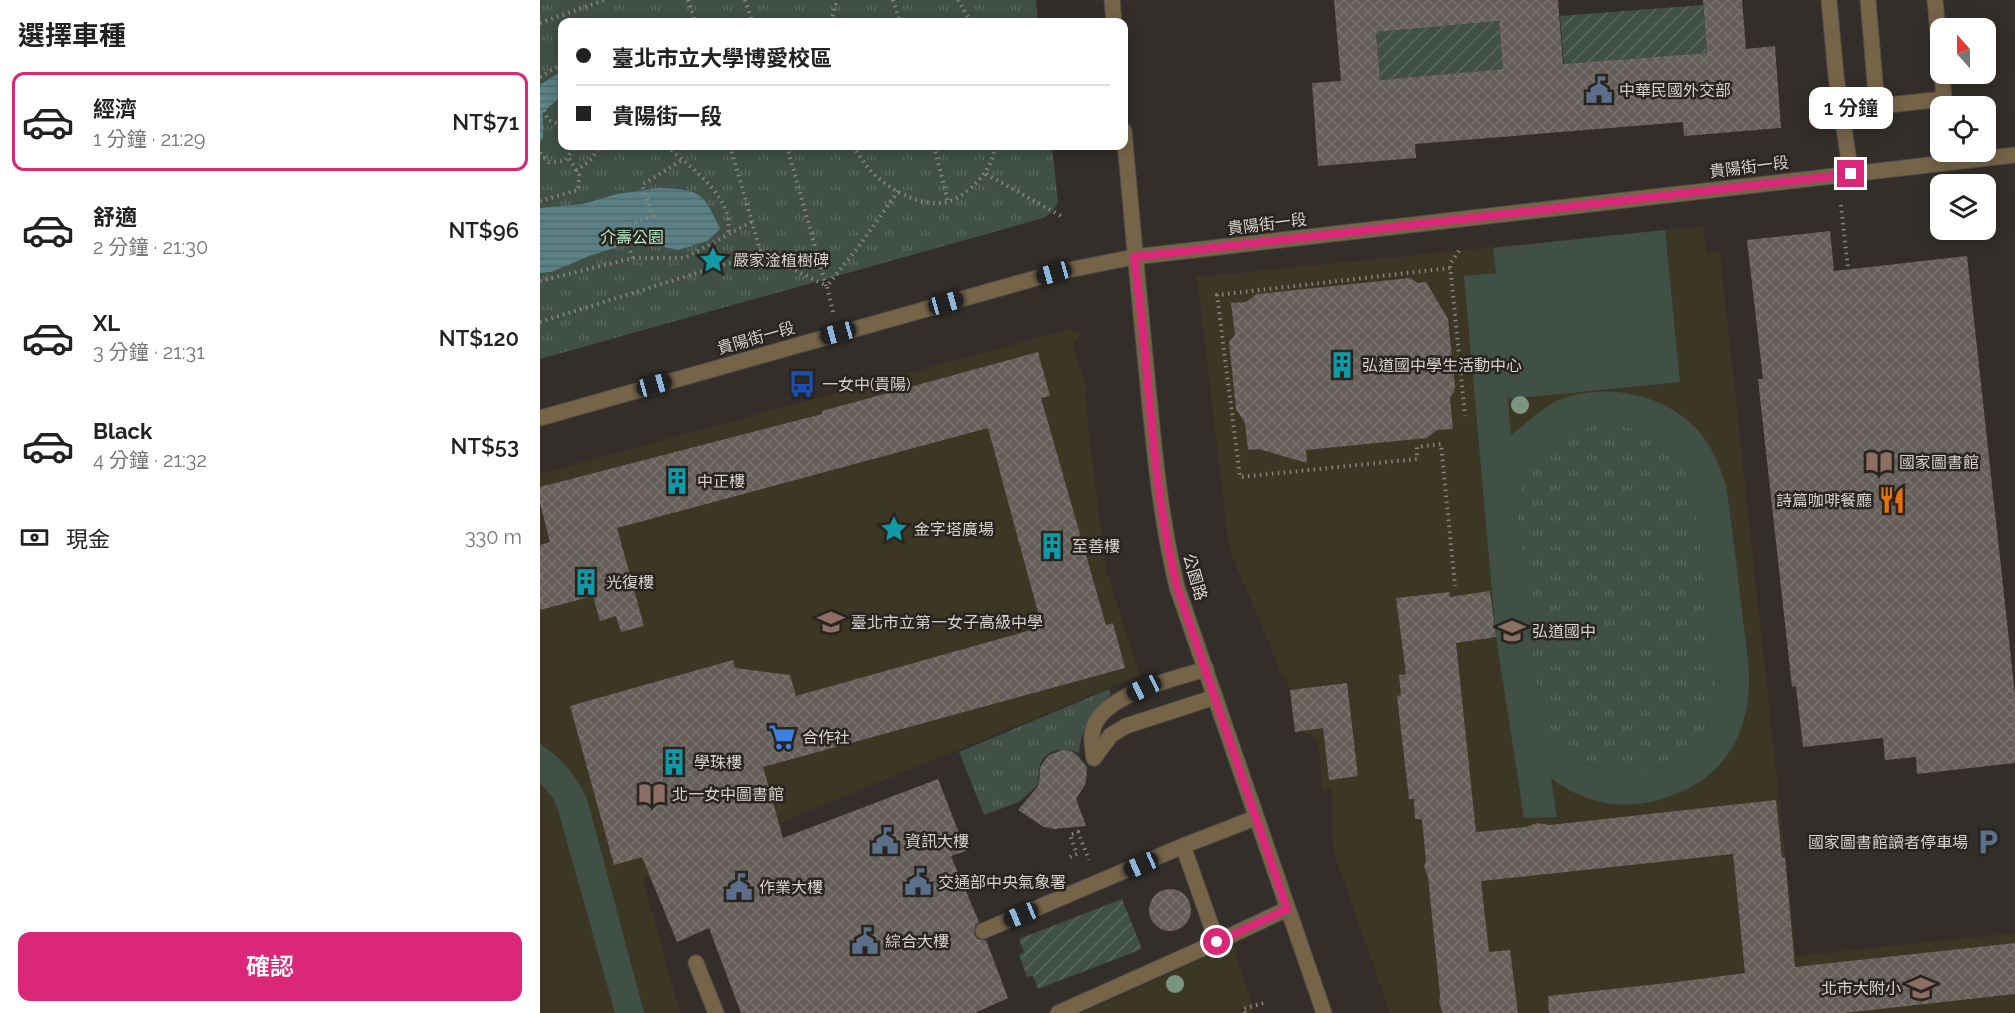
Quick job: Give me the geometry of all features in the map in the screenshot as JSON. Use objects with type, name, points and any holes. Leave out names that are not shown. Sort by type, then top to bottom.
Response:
[{"type":"street","points":[[1112,0],[1114,18]]},
{"type":"street","points":[[1829,0],[1841,110],[1851,174]]},
{"type":"street","points":[[1868,0],[1877,106]]},
{"type":"street","points":[[1935,0],[1937,18]]},
{"type":"street","points":[[1841,110],[1944,99],[1943,84]]},
{"type":"street","name":"公園路","points":[[1126,150],[1159,499],[1167,546],[1177,587],[1324,1013]]},
{"type":"street","name":"貴陽街一段","points":[[540,418],[1054,273],[1134,257],[2015,155]]},
{"type":"street","points":[[1206,669],[1144,688],[1119,700],[1102,713],[1092,733],[1094,758],[1111,735],[1126,726],[1215,697]]},
{"type":"street","points":[[983,931],[1255,818]]},
{"type":"street","points":[[1184,846],[1217,942]]},
{"type":"street","points":[[1058,1013],[1287,909]]},
{"type":"street","points":[[696,963],[716,1013]]},
{"type":"path","points":[[540,23],[605,0]]},
{"type":"path","points":[[688,0],[694,18]]},
{"type":"path","points":[[745,0],[751,18]]},
{"type":"path","points":[[832,18],[837,0]]},
{"type":"path","points":[[893,0],[899,18]]},
{"type":"path","points":[[958,0],[969,18]]},
{"type":"path","points":[[540,77],[558,66]]},
{"type":"path","points":[[540,99],[548,120],[558,124]]},
{"type":"path","points":[[542,154],[549,162],[565,160],[572,150]]},
{"type":"path","points":[[576,171],[592,159],[597,150]]},
{"type":"path","points":[[672,150],[699,173],[716,195],[727,214],[729,233]]},
{"type":"path","points":[[731,150],[761,253]]},
{"type":"path","points":[[788,150],[838,333]]},
{"type":"path","points":[[856,150],[868,168],[885,182],[911,198],[929,202],[948,202],[969,190],[986,174],[995,150]]},
{"type":"path","points":[[935,150],[948,202]]},
{"type":"path","points":[[540,201],[578,190],[579,175],[568,157]]},
{"type":"path","points":[[633,258],[621,227],[652,216],[642,185],[682,159]]},
{"type":"path","points":[[986,174],[1063,217]]},
{"type":"path","points":[[827,286],[899,190]]},
{"type":"path","points":[[1841,205],[1848,269]]},
{"type":"path","points":[[540,281],[633,258],[685,258],[753,221]]},
{"type":"path","points":[[1459,251],[1450,264],[1450,268],[1465,416]]},
{"type":"path","points":[[540,322],[761,253],[827,286]]},
{"type":"path","points":[[1450,268],[1217,295],[1240,477],[1417,459],[1417,447],[1441,444],[1455,586]]},
{"type":"path","points":[[1070,857],[1077,854],[1070,835],[1078,832],[1098,884]]},
{"type":"path","points":[[1245,1013],[1243,1009],[1267,1002]]},
{"type":"shaded area","name":"弘道國中","points":[[1703,226],[1706,253],[1720,252],[1796,956],[2015,933],[2015,1013],[1390,1013],[1333,851],[1331,789],[1322,790],[1319,747],[1314,737],[1301,731],[1295,732],[1292,692],[1281,673],[1229,548],[1197,277]]},
{"type":"shaded area","name":"臺北市立第一女子高級中學","points":[[1066,330],[1081,334],[1072,345],[1085,381],[1088,426],[1106,570],[1140,675],[643,879],[680,1013],[540,1013],[540,474]]},
{"type":"shaded area","points":[[1233,945],[1255,1013],[1082,1013]]},
{"type":"green space","name":"介壽公園","points":[[540,0],[1036,0],[1038,18],[558,18],[558,150],[1052,150],[1058,202],[1053,211],[1044,218],[540,359]]},
{"type":"green space","points":[[1703,5],[1707,53],[1564,64],[1560,16]]},
{"type":"green space","points":[[1499,21],[1503,69],[1380,80],[1376,32]]},
{"type":"green space","points":[[1665,230],[1680,382],[1509,399],[1507,390],[1511,435],[1546,407],[1576,395],[1595,392],[1632,394],[1667,406],[1682,416],[1701,434],[1717,462],[1726,485],[1749,680],[1743,723],[1726,757],[1713,771],[1698,783],[1658,800],[1630,805],[1602,802],[1575,793],[1551,778],[1557,817],[1524,818],[1496,637],[1464,276],[1496,273],[1493,248]],"holes":[[[1608,424],[1637,429],[1660,442],[1679,461],[1693,486],[1716,684],[1712,714],[1698,741],[1683,755],[1666,765],[1646,771],[1626,772],[1606,770],[1587,763],[1570,752],[1556,737],[1546,719],[1538,699],[1518,517],[1525,479],[1532,464],[1542,451],[1570,433],[1588,427]]]},
{"type":"green space","points":[[1608,424],[1637,429],[1660,442],[1679,461],[1693,486],[1716,684],[1712,714],[1698,741],[1683,755],[1666,765],[1646,771],[1606,770],[1587,763],[1570,752],[1550,728],[1538,699],[1518,517],[1525,479],[1532,464],[1542,451],[1555,440],[1570,432]]},
{"type":"green space","points":[[1109,689],[1111,694],[1085,726],[1079,753],[1061,750],[1048,754],[1040,766],[1039,784],[1019,802],[984,815],[959,752]]},
{"type":"green space","points":[[540,744],[569,769],[580,784],[588,802],[644,1013],[615,1013],[558,810],[553,798],[540,783]]},
{"type":"green space","points":[[1122,899],[1142,949],[1038,989],[1033,976],[1027,977],[1019,955],[1024,952],[1019,939]]},
{"type":"water","points":[[558,74],[558,99],[543,112],[543,138],[540,142],[540,85]]},
{"type":"water","points":[[659,188],[683,190],[698,195],[709,207],[720,229],[707,241],[678,250],[637,241],[589,256],[551,272],[540,273],[540,208],[583,204],[617,194]]},
{"type":"building","points":[[1334,0],[1558,0],[1563,64],[1707,53],[1703,0],[1742,0],[1746,49],[1775,46],[1781,128],[1684,136],[1683,122],[1415,144],[1416,158],[1318,166],[1312,83],[1341,81]],"holes":[[[1499,21],[1503,69],[1380,80],[1376,32]]]},
{"type":"building","name":"國家圖書館","points":[[1830,231],[1834,271],[1967,256],[2015,695],[2015,763],[1917,774],[1916,757],[1885,760],[1883,738],[1803,747],[1796,686],[1792,687],[1758,379],[1763,379],[1747,240]]},
{"type":"building","name":"弘道國中學生活動中心","points":[[1410,278],[1418,283],[1426,282],[1448,319],[1455,386],[1450,397],[1453,429],[1437,430],[1427,438],[1306,450],[1307,463],[1259,449],[1248,450],[1245,423],[1236,409],[1229,342],[1235,335],[1231,303],[1246,302],[1257,294]]},
{"type":"building","points":[[1038,352],[1050,396],[1041,398],[1106,625],[1113,623],[1125,668],[763,767],[783,838],[938,779],[966,851],[951,856],[979,922],[975,926],[974,934],[978,939],[986,940],[1008,998],[975,1013],[741,1013],[709,928],[677,942],[642,857],[614,865],[570,706],[733,660],[735,668],[790,675],[796,696],[1042,627],[988,428],[617,528],[644,626],[621,632],[616,616],[600,621],[593,596],[540,610],[540,545],[550,542],[540,503],[540,487],[822,414],[822,411]]},
{"type":"building","points":[[1490,591],[1496,637],[1456,643],[1476,832],[1526,827],[1537,823],[1550,825],[1776,800],[1782,858],[1785,857],[1795,967],[2015,943],[2015,994],[1844,1013],[1549,1013],[1548,996],[1745,973],[1733,854],[1481,881],[1489,952],[1510,950],[1518,1013],[1443,1013],[1439,1002],[1428,877],[1424,866],[1426,861],[1422,819],[1415,819],[1414,799],[1409,799],[1397,696],[1401,695],[1399,675],[1406,674],[1396,598],[1450,592],[1449,597]]},
{"type":"building","points":[[1347,683],[1358,776],[1329,780],[1323,728],[1295,732],[1290,690]]},
{"type":"building","points":[[1063,750],[1077,755],[1087,767],[1086,783],[1076,799],[1086,826],[1054,829],[1044,827],[1018,810],[1039,785],[1040,768],[1044,761],[1049,755]]},
{"type":"building","points":[[1170,889],[1185,895],[1191,910],[1185,925],[1170,931],[1155,925],[1149,910],[1155,895]]},
{"type":"place","name":"中華民國外交部","points":[[1599,90]]},
{"type":"place","name":"嚴家淦植樹碑","points":[[713,260]]},
{"type":"place","name":"弘道國中學生活動中心","points":[[1342,365]]},
{"type":"place","name":"一女中(貴陽)","points":[[802,384]]},
{"type":"place","name":"國家圖書館","points":[[1879,462]]},
{"type":"place","name":"中正樓","points":[[677,481]]},
{"type":"place","name":"詩篇咖啡餐廳","points":[[1892,500]]},
{"type":"place","name":"金字塔廣場","points":[[894,529]]},
{"type":"place","name":"至善樓","points":[[1052,546]]},
{"type":"place","name":"光復樓","points":[[586,582]]},
{"type":"place","name":"臺北市立第一女子高級中學","points":[[831,622]]},
{"type":"place","name":"弘道國中","points":[[1512,631]]},
{"type":"place","name":"合作社","points":[[782,737]]},
{"type":"place","name":"學珠樓","points":[[674,762]]},
{"type":"place","name":"北一女中圖書館","points":[[652,794]]},
{"type":"place","name":"資訊大樓","points":[[885,841]]},
{"type":"place","name":"國家圖書館讀者停車場","points":[[1988,842]]},
{"type":"place","name":"交通部中央氣象署","points":[[918,882]]},
{"type":"place","name":"作業大樓","points":[[739,887]]},
{"type":"place","name":"綜合大樓","points":[[865,941]]},
{"type":"place","name":"北市大附小","points":[[1921,988]]},
{"type":"route","points":[[1217,942],[1287,909],[1177,587],[1167,546],[1159,499],[1134,257],[1851,174]]}]
